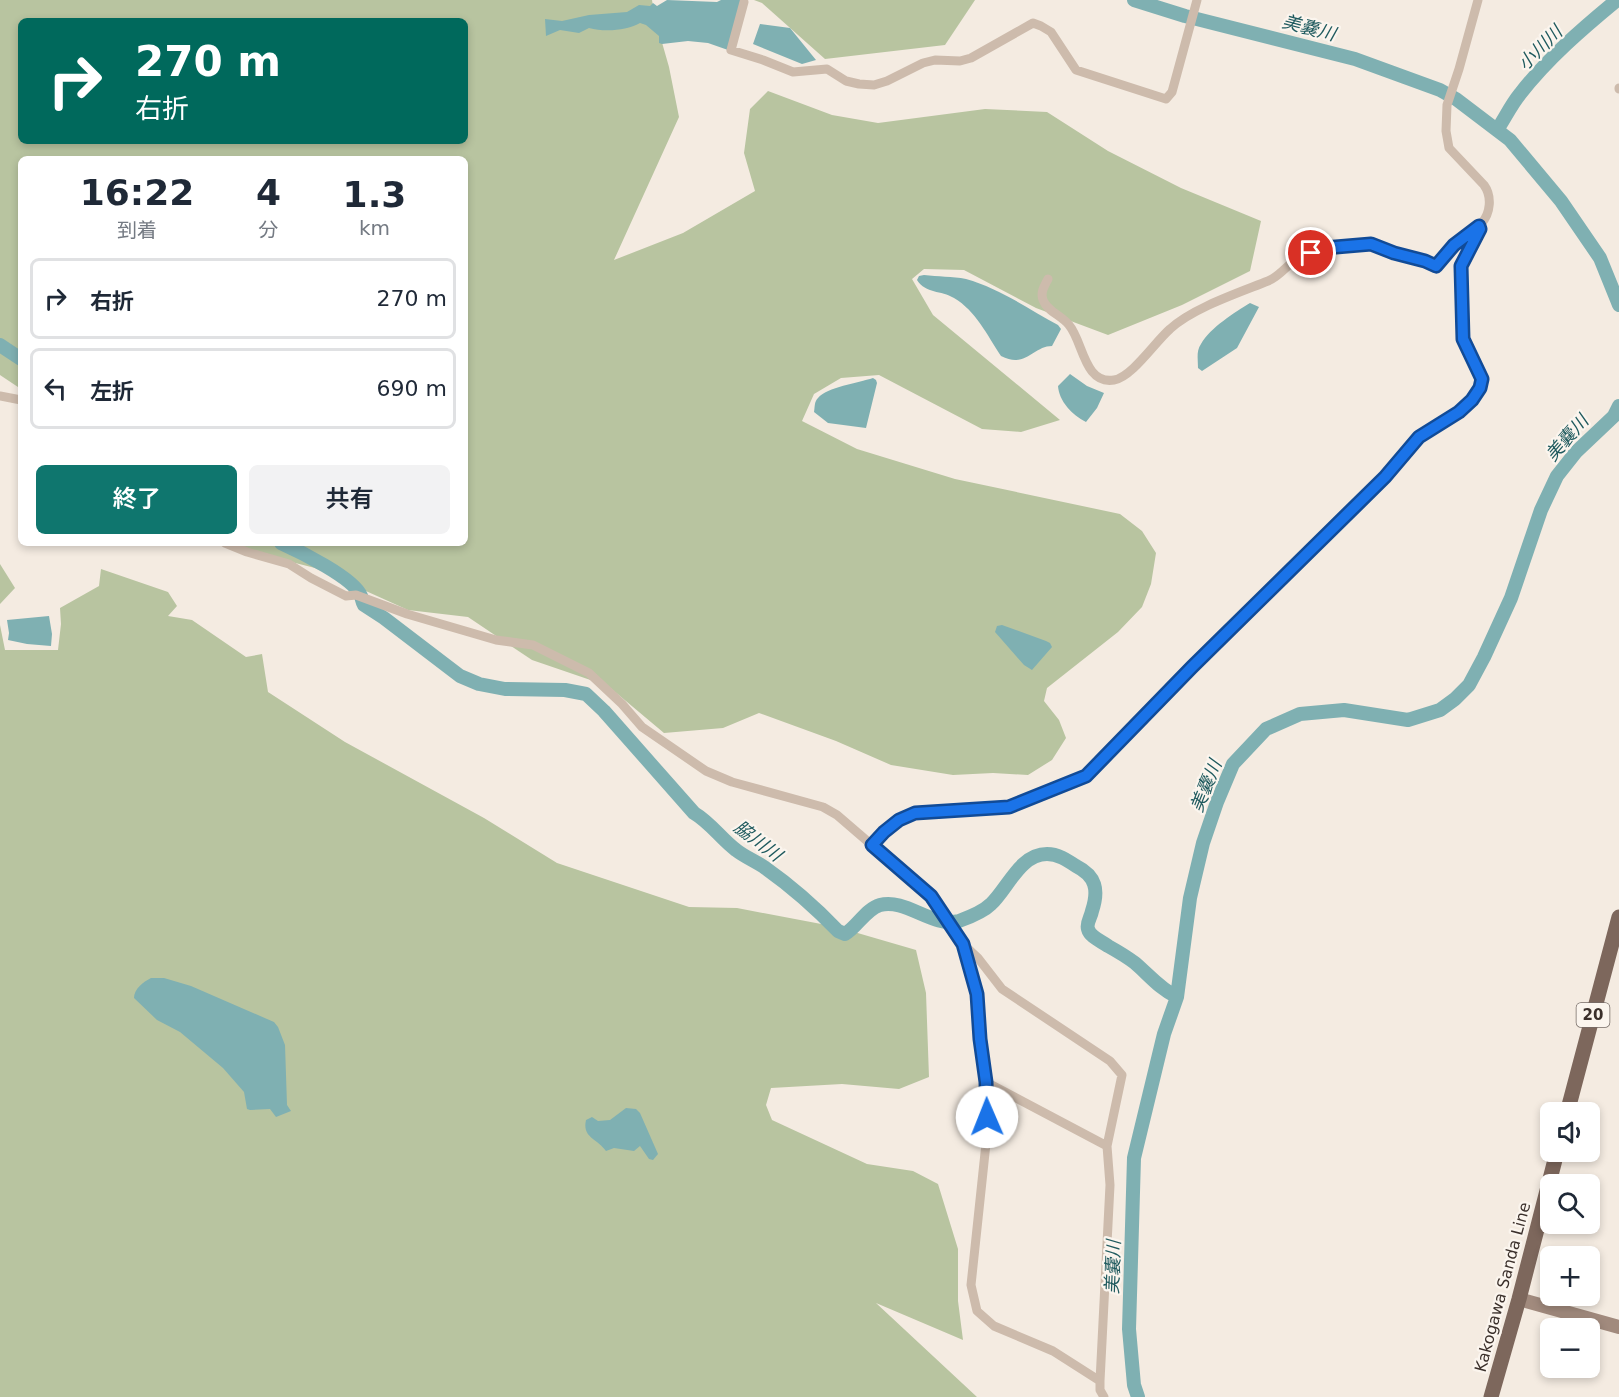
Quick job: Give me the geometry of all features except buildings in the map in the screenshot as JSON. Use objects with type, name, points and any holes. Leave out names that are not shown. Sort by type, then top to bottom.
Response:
[{"type":"main road","name":"20","points":[[1570,1102],[1619,917]]},
{"type":"main road","name":"Kakogawa Sanda Line","points":[[1491,1397],[1554,1162]]},
{"type":"main road","points":[[1519,1299],[1619,1327]]},
{"type":"street","points":[[744,2],[731,50],[793,72],[827,69],[846,81],[874,85],[923,63],[935,60],[960,61],[971,58],[1033,23],[1051,32],[1076,70],[1166,99],[1172,92],[1197,0]]},
{"type":"street","points":[[1048,279],[1042,291],[1042,299],[1049,308],[1068,323],[1076,334],[1086,363],[1093,373],[1100,378],[1112,381],[1123,378],[1156,342],[1183,318],[1273,279],[1298,257],[1324,248],[1371,244],[1436,266],[1444,254],[1479,226],[1490,200],[1489,191],[1449,148],[1446,131],[1447,105],[1478,0]]},
{"type":"street","points":[[872,845],[899,820],[915,813],[1009,807],[1086,776],[1385,477],[1419,437],[1459,412],[1472,400],[1480,388],[1482,379],[1463,339],[1461,266],[1480,229],[1479,226]]},
{"type":"street","points":[[0,396],[18,399]]},
{"type":"street","points":[[233,546],[289,564],[346,596],[356,595],[407,614],[496,640],[533,645],[589,673],[622,704],[642,727],[706,771],[732,782],[823,807],[837,814],[920,886],[936,904],[963,944],[978,958],[1002,989],[1110,1061],[1122,1075],[1107,1146],[1110,1185],[1100,1381],[1100,1390],[1104,1397]]},
{"type":"street","points":[[963,944],[977,994],[986,1082],[987,1134],[971,1285],[977,1311],[994,1326],[1053,1351],[1100,1381]]},
{"type":"street","points":[[986,1082],[1107,1146]]},
{"type":"green space","points":[[0,0],[652,0],[679,117],[614,260],[683,233],[755,191],[744,153],[750,109],[768,91],[832,115],[878,123],[985,109],[1047,112],[1108,151],[1181,188],[1261,221],[1250,271],[1182,305],[1108,335],[1036,308],[964,270],[924,269],[912,279],[933,315],[1060,420],[1021,432],[982,429],[879,375],[841,378],[814,394],[802,421],[857,449],[955,479],[1120,514],[1142,531],[1156,553],[1151,584],[1142,607],[1118,632],[1047,688],[1044,701],[1059,720],[1066,738],[1052,760],[1028,775],[993,773],[953,775],[891,765],[836,741],[759,713],[723,728],[664,733],[608,686],[532,660],[468,617],[408,610],[315,568],[256,553],[243,546],[468,546],[468,156],[18,156],[18,387],[0,375]]},
{"type":"green space","points":[[754,0],[975,0],[945,45],[825,59],[762,3]]},
{"type":"green space","points":[[0,564],[15,588],[0,604]]},
{"type":"green space","points":[[101,569],[168,592],[177,606],[168,616],[192,620],[246,657],[262,654],[268,692],[345,742],[484,818],[557,863],[689,907],[737,908],[837,927],[916,950],[926,993],[929,1077],[899,1089],[842,1084],[771,1088],[766,1105],[772,1120],[867,1164],[913,1171],[938,1184],[958,1249],[958,1301],[963,1340],[876,1303],[977,1397],[0,1397],[0,625],[5,650],[58,650],[60,608],[99,586]]},
{"type":"water","points":[[667,0],[717,2],[742,0],[728,50],[708,43],[688,41],[662,44],[659,43],[659,36],[640,23],[615,30],[589,28],[579,33],[560,30],[546,36],[545,19],[562,21],[589,15],[627,12],[639,5],[650,6],[653,3],[657,6]]},
{"type":"water","points":[[760,24],[790,28],[816,60],[802,64],[753,44]]},
{"type":"water","points":[[919,276],[961,278],[978,283],[1013,299],[1058,325],[1061,329],[1052,346],[1040,349],[1023,359],[1017,360],[1001,356],[981,324],[962,303],[925,288],[917,280]]},
{"type":"water","points":[[1250,303],[1259,307],[1237,348],[1202,371],[1198,368],[1198,350],[1205,338],[1223,321]]},
{"type":"water","points":[[1070,374],[1087,386],[1104,393],[1097,408],[1086,422],[1067,407],[1059,392],[1058,386]]},
{"type":"water","points":[[873,378],[877,383],[866,428],[828,423],[814,412],[816,401],[822,394],[835,388]]},
{"type":"water","points":[[49,616],[51,646],[8,640],[7,620]]},
{"type":"water","points":[[1002,625],[1046,641],[1052,647],[1032,670],[1024,665],[995,632],[997,626]]},
{"type":"water","points":[[151,978],[164,978],[191,986],[274,1022],[285,1045],[287,1105],[291,1111],[276,1117],[270,1109],[247,1109],[244,1092],[223,1068],[180,1032],[157,1020],[134,998],[139,986]]},
{"type":"water","points":[[626,1108],[636,1109],[640,1113],[658,1154],[653,1160],[649,1159],[640,1146],[634,1151],[614,1148],[606,1151],[586,1131],[586,1120],[592,1117],[598,1121],[610,1120]]},
{"type":"waterway","name":"美嚢川","points":[[1134,0],[1185,16],[1355,59],[1440,90],[1456,99],[1510,140],[1561,201],[1600,258],[1619,305]]},
{"type":"waterway","name":"小川川","points":[[1497,130],[1517,98],[1542,68],[1617,0]]},
{"type":"waterway","name":"脇川川","points":[[0,345],[18,357]]},
{"type":"waterway","name":"美嚢川","points":[[1138,1397],[1134,1385],[1129,1329],[1134,1158],[1164,1034],[1177,997],[1190,898],[1203,843],[1233,764],[1266,729],[1300,714],[1344,710],[1408,720],[1440,710],[1455,699],[1469,685],[1511,598],[1541,510],[1557,476],[1576,452],[1614,416],[1619,406]]},
{"type":"waterway","name":"脇川川","points":[[287,546],[348,581],[361,596],[364,605],[460,676],[479,684],[505,689],[565,690],[586,694],[604,711],[694,813],[706,821],[736,850],[793,889],[838,931],[845,934],[875,907],[890,904],[939,920],[959,921],[988,907],[1015,873],[1029,860],[1038,855],[1051,854],[1083,870],[1092,879],[1095,897],[1088,924],[1091,934],[1135,963],[1160,986],[1177,997]]},
{"type":"route","points":[[987,1117],[986,1082],[977,994],[963,944],[931,896],[872,845],[899,820],[915,813],[1009,807],[1086,776],[1192,667],[1385,477],[1419,437],[1459,412],[1472,400],[1480,388],[1481,376],[1463,339],[1461,292],[1461,266],[1480,229],[1479,226],[1444,254],[1436,266],[1371,244],[1324,248],[1311,253]]}]
